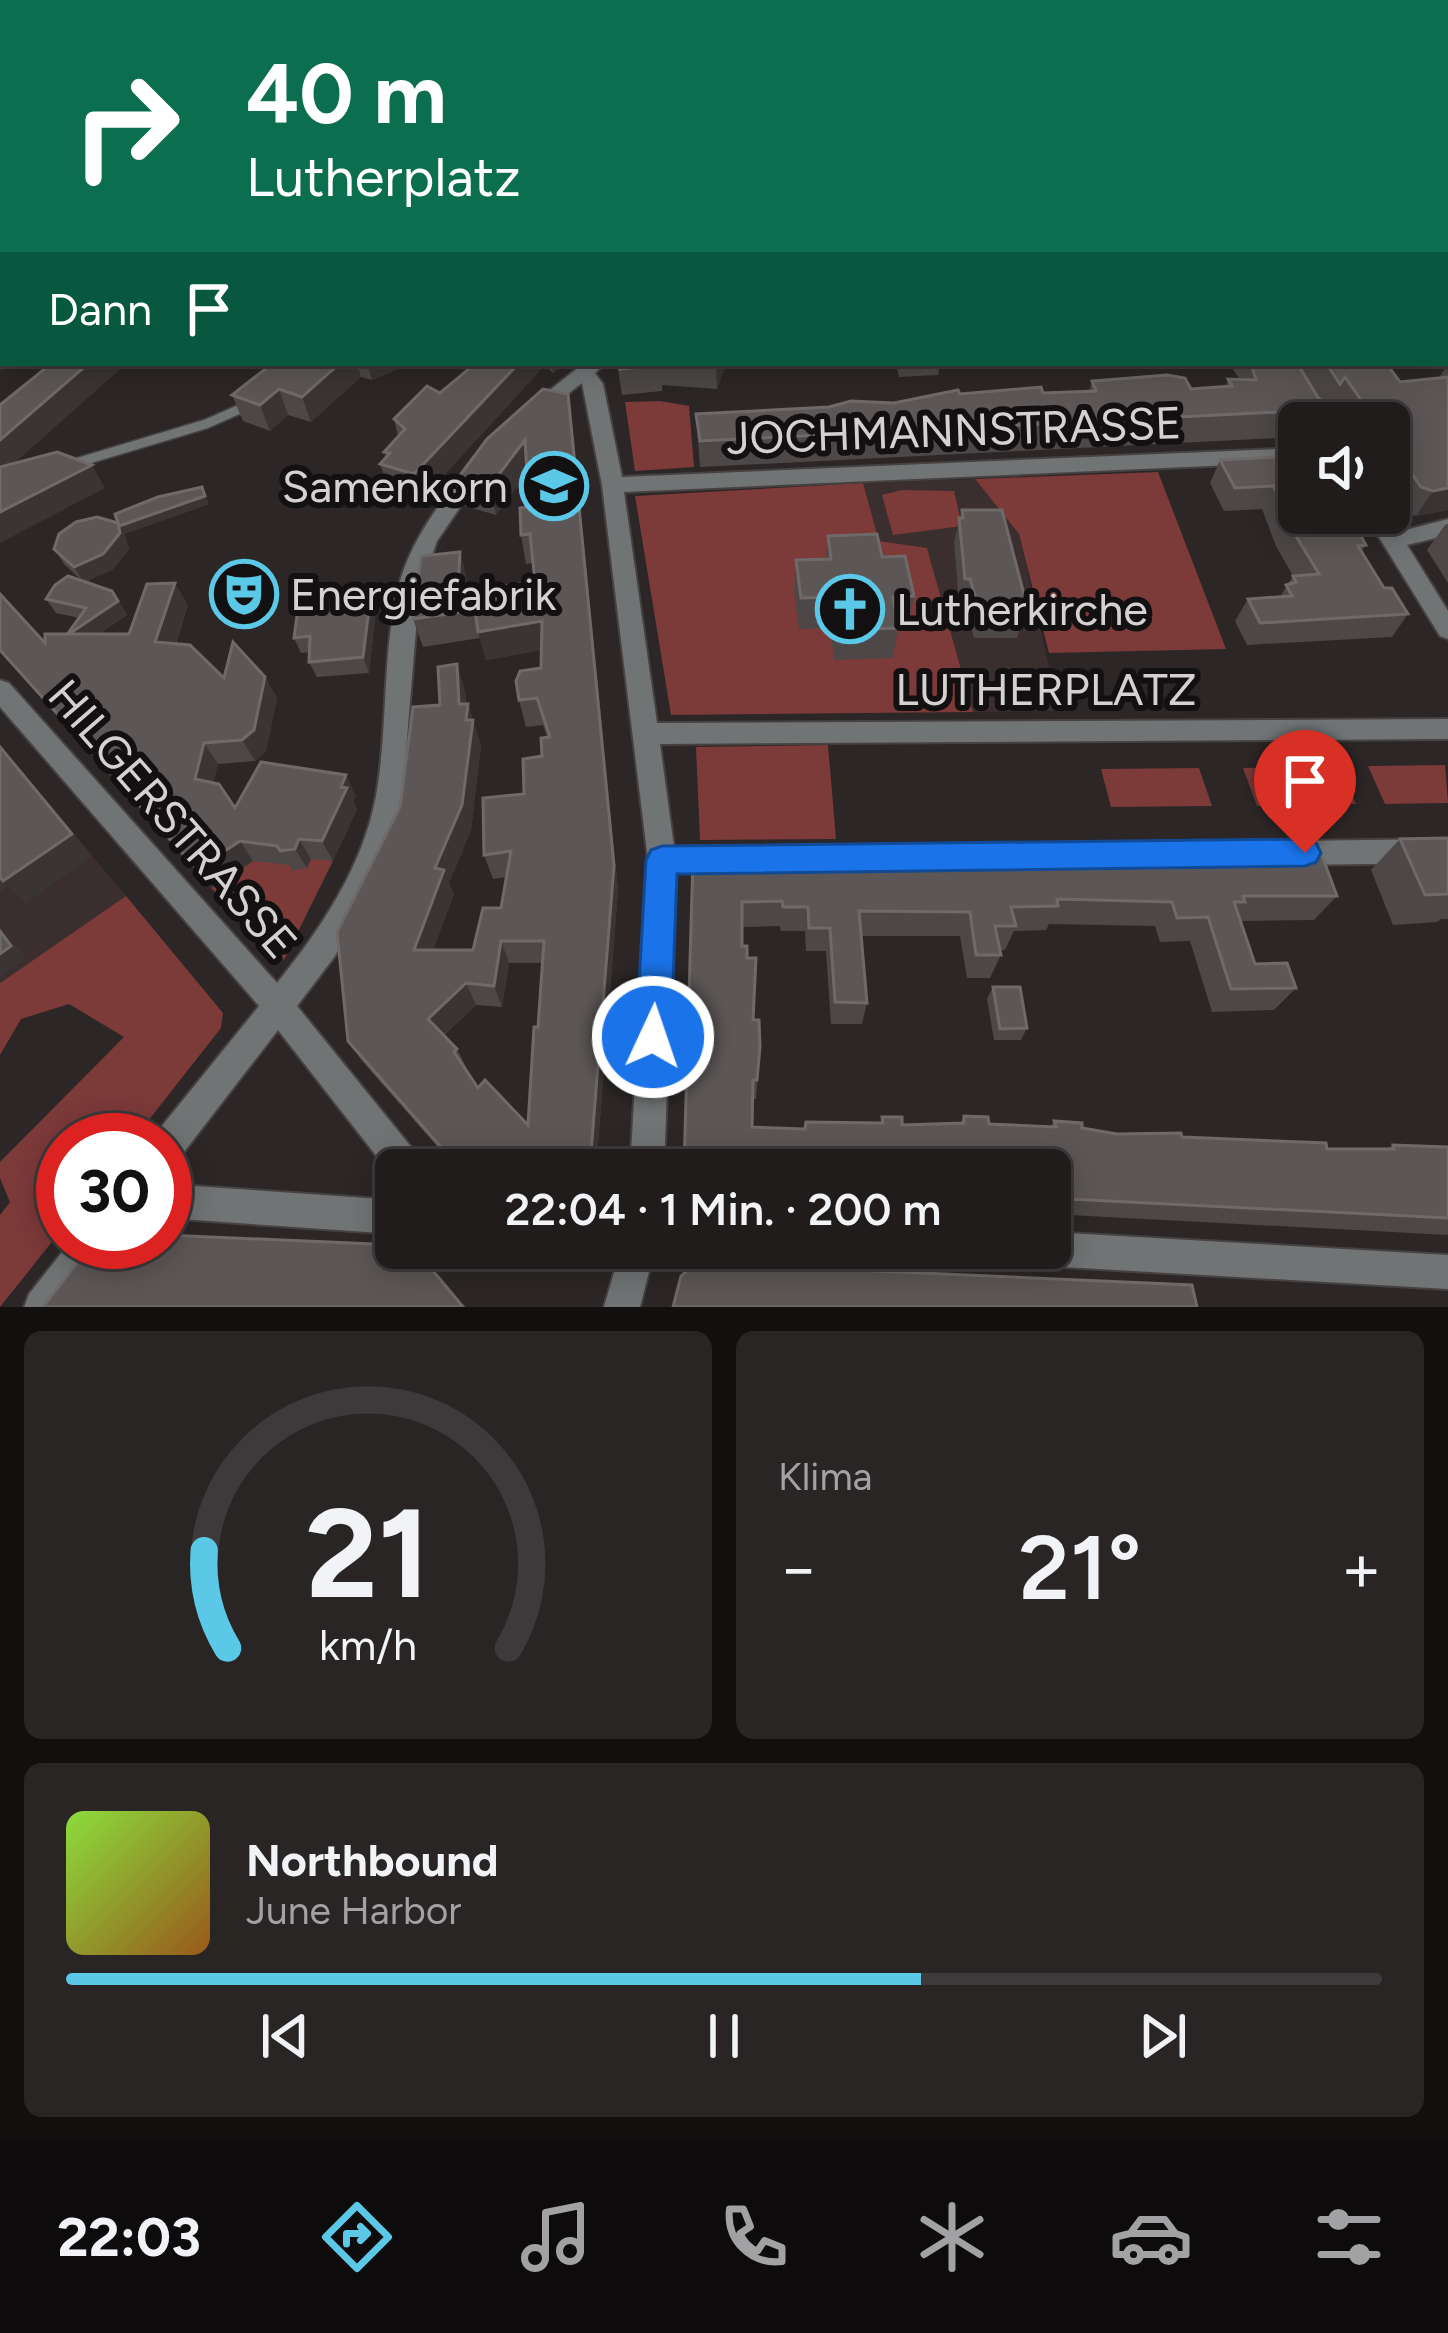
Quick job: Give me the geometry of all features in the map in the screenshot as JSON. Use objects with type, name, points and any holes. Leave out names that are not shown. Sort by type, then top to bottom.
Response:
[{"type":"street","points":[[192,1115],[325,946],[364,874],[389,800],[408,593],[428,539],[456,491],[505,436],[590,368]]},
{"type":"street","points":[[590,368],[613,485],[662,860],[648,1149]]},
{"type":"street","name":"JOCHMANNSTRASSE","points":[[613,485],[1278,456]]},
{"type":"street","points":[[1393,542],[1448,527]]},
{"type":"street","points":[[1388,534],[1448,630]]},
{"type":"street","name":"HILGERSTRASSE","points":[[0,690],[278,1006],[391,1149]]},
{"type":"street","name":"LUTHERPLATZ","points":[[645,734],[1448,729]]},
{"type":"street","points":[[1258,853],[1448,851]]},
{"type":"street","points":[[662,860],[759,859]]},
{"type":"street","points":[[192,1203],[375,1216]]},
{"type":"street","points":[[1071,1250],[1448,1272]]},
{"type":"street","points":[[42,1307],[71,1269]]},
{"type":"street","points":[[622,1307],[632,1269]]},
{"type":"lane","points":[[56,470],[206,424],[264,394]]},
{"type":"shaded area","points":[[625,402],[689,406],[694,467],[635,471]]},
{"type":"shaded area","points":[[1158,472],[1226,649],[1049,653],[1019,534],[975,479]]},
{"type":"shaded area","points":[[975,479],[1019,534],[1059,711],[973,712],[927,548],[879,541],[863,483]]},
{"type":"shaded area","points":[[863,483],[879,541],[927,548],[973,712],[671,715],[635,496]]},
{"type":"shaded area","points":[[902,490],[954,491],[962,526],[893,535],[882,495]]},
{"type":"shaded area","points":[[0,745],[126,896],[0,983]]},
{"type":"shaded area","points":[[828,745],[836,839],[700,840],[696,747]]},
{"type":"shaded area","points":[[1445,765],[1448,803],[1385,804],[1368,766]]},
{"type":"shaded area","points":[[1339,766],[1356,804],[1257,806],[1243,768]]},
{"type":"shaded area","points":[[1199,768],[1212,806],[1111,807],[1101,769]]},
{"type":"shaded area","points":[[237,844],[333,861],[284,960],[211,888],[250,863]]},
{"type":"shaded area","points":[[126,896],[223,1013],[221,1028],[154,1113],[49,1113],[124,1037],[69,1004],[21,1019],[0,1055],[0,983]]},
{"type":"shaded area","points":[[36,1126],[36,1262],[0,1307],[0,1215],[10,1202],[0,1178],[0,1162]]},
{"type":"building","points":[[48,366],[86,366],[0,440],[0,405]]},
{"type":"building","points":[[269,366],[337,366],[302,397],[279,389],[260,405],[232,395]]},
{"type":"building","points":[[472,366],[516,366],[414,474],[380,464],[390,453],[384,452],[405,429],[394,419],[427,386],[440,393]]},
{"type":"building","points":[[1252,366],[1299,366],[1319,399],[1326,402],[1278,402],[1278,412],[700,441],[696,414],[829,407],[851,401],[894,403],[958,390],[960,394],[1041,387],[1043,393],[1096,391],[1092,381],[1167,375],[1185,378],[1191,389],[1232,386],[1228,379],[1256,380]]},
{"type":"building","points":[[1328,366],[1388,366],[1400,382],[1448,377],[1448,488],[1421,487],[1410,471],[1410,402],[1362,402],[1345,377],[1340,384]]},
{"type":"building","points":[[543,389],[568,394],[614,866],[591,1149],[443,1149],[348,1041],[337,932],[400,807],[413,707],[440,705],[438,667],[457,664],[459,704],[468,704],[466,720],[473,720],[462,805],[435,868],[444,870],[414,950],[473,950],[483,908],[501,908],[511,851],[484,855],[483,798],[524,794],[523,759],[542,756],[541,738],[550,737],[537,698],[519,700],[516,681],[520,671],[541,668],[542,621],[478,632],[475,610],[413,619],[421,556],[460,552],[458,591],[535,582],[530,534],[521,535],[520,508],[529,507],[525,440],[490,486],[458,478],[487,439]],"holes":[[[501,941],[544,941],[538,1027],[534,1027],[528,1125],[485,1080],[478,1088],[454,1052],[457,1049],[428,1019],[466,983],[494,986]]]},
{"type":"building","points":[[57,452],[92,465],[0,512],[0,467]]},
{"type":"building","points":[[1278,457],[1278,497],[1274,486],[1235,488],[1220,460]]},
{"type":"building","points":[[202,487],[205,496],[119,526],[115,514]]},
{"type":"building","points":[[962,510],[1002,510],[1027,606],[1023,606],[1025,615],[981,615],[970,579],[965,579]]},
{"type":"building","points":[[97,517],[118,523],[120,533],[103,554],[74,567],[54,549],[59,534],[76,522]]},
{"type":"building","points":[[877,534],[882,557],[905,556],[914,596],[893,597],[898,628],[837,630],[834,597],[801,598],[796,560],[831,559],[828,536]]},
{"type":"building","points":[[1295,534],[1360,534],[1366,545],[1358,546],[1384,588],[1392,588],[1408,614],[1260,623],[1248,599],[1292,596],[1286,585],[1296,582],[1293,576],[1319,574]]},
{"type":"building","points":[[68,576],[112,591],[118,601],[66,636],[86,608],[46,599]]},
{"type":"building","points":[[175,583],[155,642],[190,645],[224,678],[233,642],[265,677],[254,730],[242,740],[204,743],[195,779],[219,784],[235,808],[261,762],[346,775],[341,787],[347,788],[322,841],[299,839],[295,849],[280,851],[277,846],[240,841],[197,869],[0,650],[0,594],[45,643],[45,634],[129,634],[147,584]]},
{"type":"building","points":[[371,593],[363,657],[309,662],[310,636],[294,638],[299,601]]},
{"type":"building","points":[[0,747],[72,834],[3,881],[0,877]]},
{"type":"building","points":[[1448,838],[1448,894],[1425,895],[1400,839]]},
{"type":"building","points":[[1318,845],[1337,896],[1243,896],[1245,902],[1234,902],[1255,964],[1287,963],[1296,988],[1231,989],[1208,917],[1177,918],[1172,902],[1057,899],[1058,906],[1011,907],[1016,926],[995,926],[1001,955],[976,955],[970,912],[859,911],[867,1003],[835,1002],[830,928],[809,928],[808,907],[783,907],[782,901],[742,902],[742,946],[747,946],[747,958],[756,958],[753,1020],[759,1020],[752,1127],[805,1129],[806,1122],[883,1123],[882,1117],[902,1117],[902,1125],[964,1123],[964,1116],[988,1117],[989,1124],[1056,1127],[1054,1121],[1082,1123],[1082,1128],[1117,1134],[1181,1133],[1182,1137],[1326,1143],[1327,1149],[1448,1147],[1448,1218],[1071,1199],[1071,1149],[685,1149],[693,858],[704,851]]},
{"type":"building","points":[[0,931],[11,946],[0,954]]},
{"type":"building","points":[[993,987],[1020,987],[1027,1028],[1000,1029]]},
{"type":"building","points":[[192,1236],[375,1244],[375,1269],[431,1269],[463,1307],[43,1307],[72,1269],[192,1269]]},
{"type":"building","points":[[689,1269],[831,1269],[1192,1285],[1197,1307],[673,1307],[681,1276]]},
{"type":"place","name":"Samenkorn","points":[[554,486]]},
{"type":"place","name":"Energiefabrik","points":[[244,594]]},
{"type":"place","name":"Lutherkirche","points":[[850,609]]},
{"type":"route","points":[[653,1037],[662,860],[1305,853]]}]
